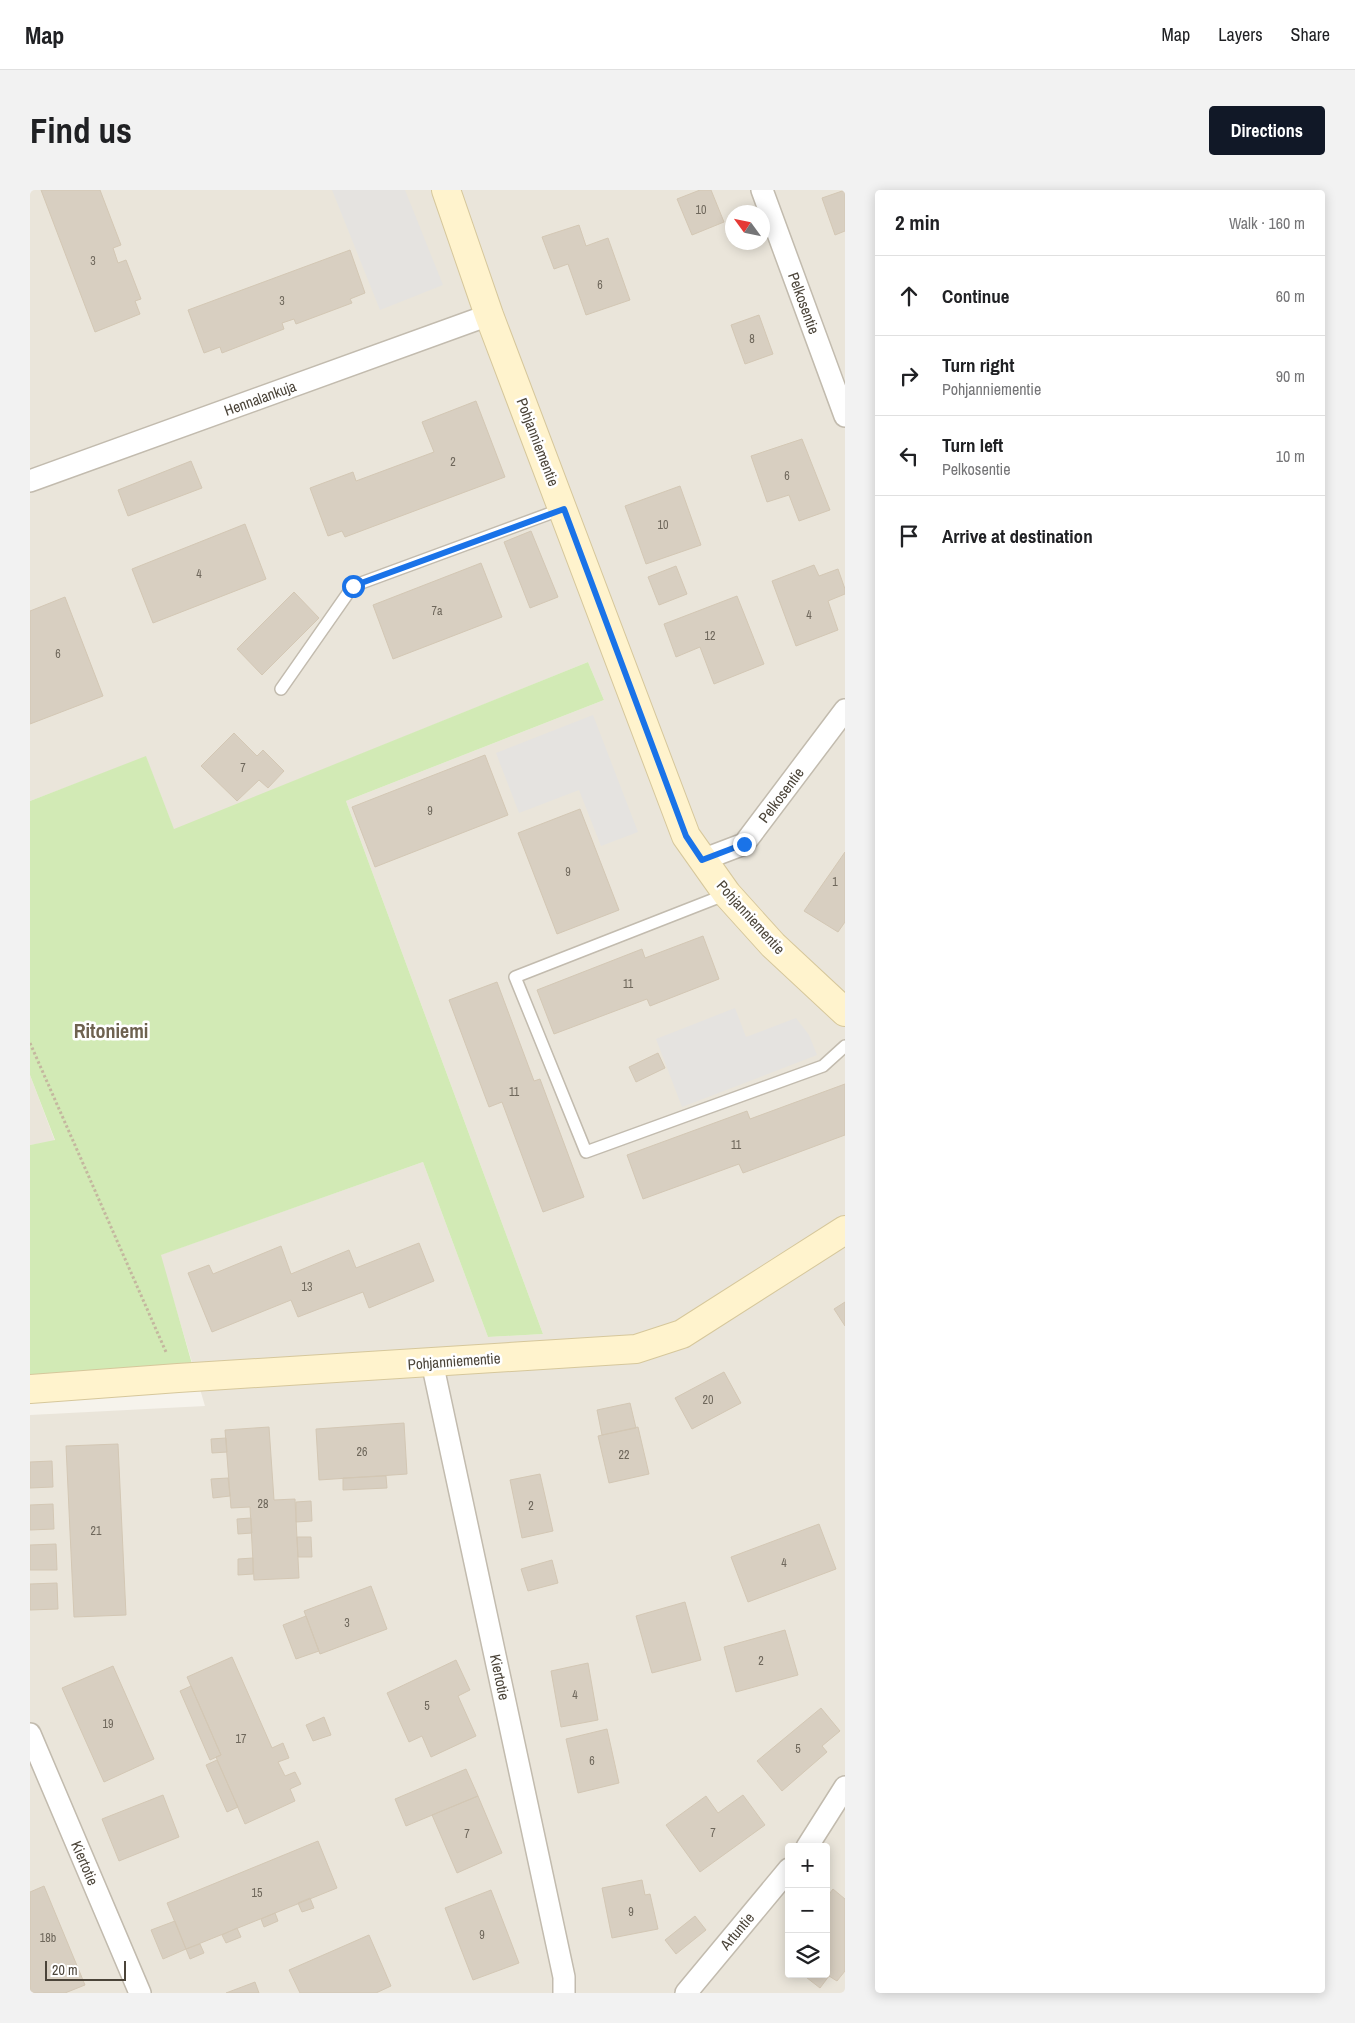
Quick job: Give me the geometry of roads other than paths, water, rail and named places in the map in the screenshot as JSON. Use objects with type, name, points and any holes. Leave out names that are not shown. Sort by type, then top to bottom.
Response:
[{"type":"street","name":"Pohjanniementie","points":[[446,190],[489,315],[564,509],[686,836],[728,894],[773,944],[845,1012]]},
{"type":"street","name":"Pelkosentie","points":[[762,190],[845,416]]},
{"type":"street","name":"Hennalankuja","points":[[30,481],[489,315]]},
{"type":"street","name":"Pelkosentie","points":[[702,860],[744,844],[845,710]]},
{"type":"street","name":"Pohjanniementie","points":[[30,1389],[636,1349],[682,1334],[845,1230]]},
{"type":"street","name":"Kiertotie","points":[[432,1362],[564,1977],[564,1993]]},
{"type":"street","name":"Kiertotie","points":[[30,1734],[140,1993]]},
{"type":"street","points":[[810,1843],[845,1787]]},
{"type":"street","name":"Artuntie","points":[[686,1993],[785,1874]]},
{"type":"lane","points":[[281,688],[353,586],[564,509]]},
{"type":"lane","points":[[728,894],[515,977],[586,1152],[823,1066],[845,1046]]},
{"type":"district","name":"Ritoniemi","points":[[111,1030]]}]
